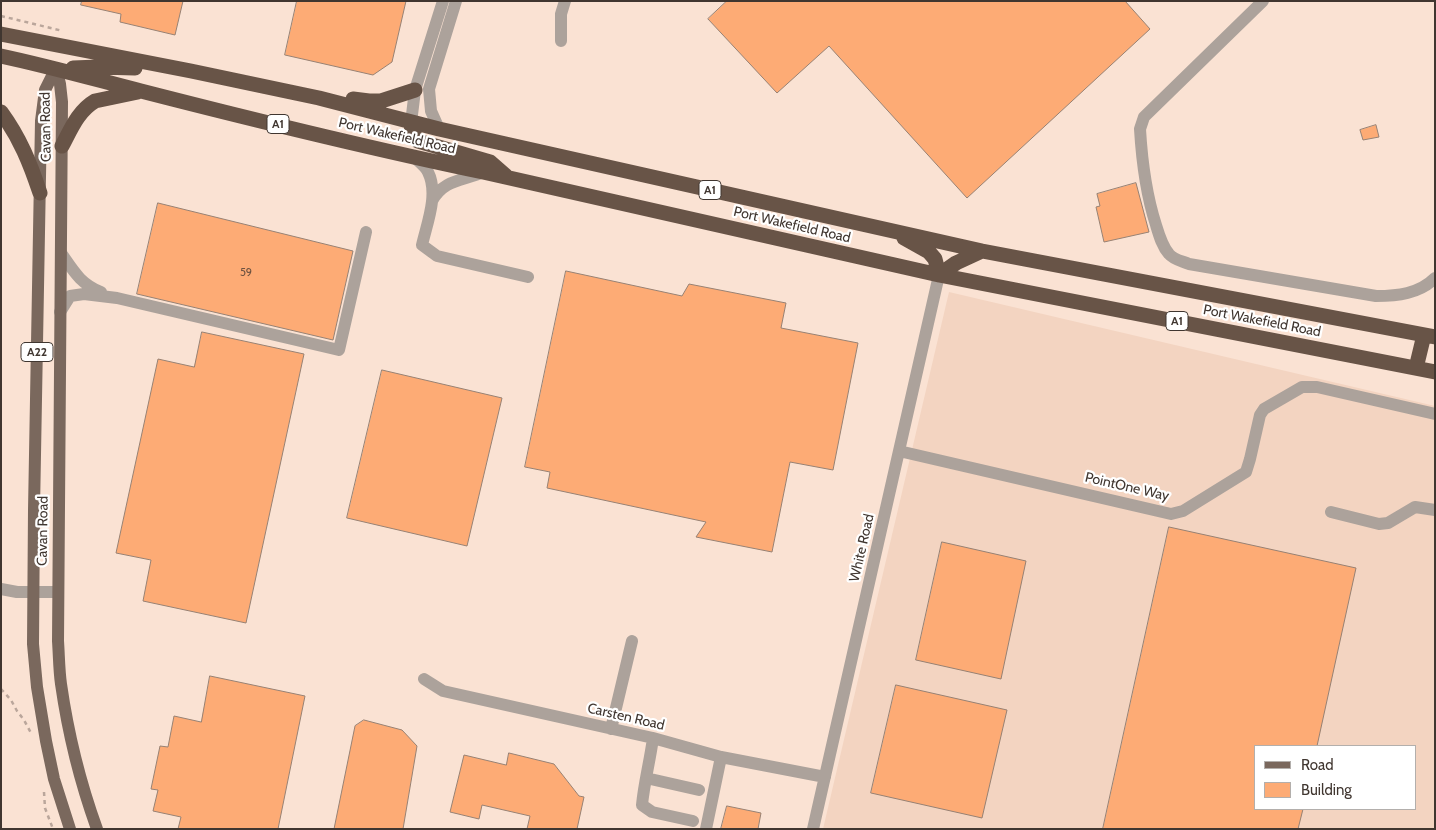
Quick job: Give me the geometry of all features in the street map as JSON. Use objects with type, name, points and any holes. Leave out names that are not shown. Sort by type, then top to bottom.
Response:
[{"type":"highway","name":"Port Wakefield Road","points":[[1,34],[319,98],[411,123],[982,251],[1430,336]]},
{"type":"highway","points":[[1,40],[32,52],[56,68],[105,67],[192,71]]},
{"type":"highway","name":"Port Wakefield Road","points":[[1,56],[56,68],[415,158],[507,177],[939,275],[1435,372]]},
{"type":"highway","points":[[319,98],[375,102],[415,90]]},
{"type":"highway","points":[[62,146],[80,113],[89,104],[142,91]]},
{"type":"highway","points":[[1,112],[14,129],[24,148],[40,193]]},
{"type":"highway","points":[[411,123],[412,132],[418,141],[490,162],[507,177]]},
{"type":"highway","points":[[893,231],[928,252],[935,259],[939,275],[956,263],[982,251]]},
{"type":"highway","points":[[1416,368],[1430,336]]},
{"type":"main road","name":"Cavan Road","points":[[56,68],[62,102],[58,641],[61,683],[69,728],[81,777],[98,829]]},
{"type":"main road","name":"Cavan Road","points":[[56,68],[49,80],[44,96],[41,120],[33,644],[37,686],[46,741],[54,780],[70,829]]},
{"type":"street","points":[[411,123],[415,90],[443,1]]},
{"type":"street","points":[[439,129],[431,111],[429,89],[456,1]]},
{"type":"street","points":[[561,40],[561,14],[565,1]]},
{"type":"street","points":[[1263,1],[1144,117],[1140,138],[1145,183],[1150,208],[1163,245],[1169,254],[1177,260],[1190,264],[1376,296],[1404,294],[1417,290],[1435,278]]},
{"type":"street","points":[[415,158],[428,172],[432,185],[432,201],[422,245],[437,256],[528,277]]},
{"type":"street","points":[[432,201],[437,192],[450,183],[471,178],[483,172]]},
{"type":"street","points":[[60,312],[70,296],[84,294],[117,298],[339,350],[366,232]]},
{"type":"street","points":[[61,252],[78,278],[90,288],[117,298]]},
{"type":"street","name":"White Road","points":[[813,829],[939,275]]},
{"type":"street","name":"PointOne Way","points":[[899,451],[1171,514],[1183,511],[1246,472],[1260,415],[1268,406],[1302,387],[1316,387],[1435,414]]},
{"type":"street","points":[[1331,512],[1379,524],[1388,522],[1416,507],[1435,510]]},
{"type":"street","points":[[1,589],[17,592],[57,592]]},
{"type":"street","points":[[611,729],[632,641]]},
{"type":"street","name":"Carsten Road","points":[[424,680],[443,691],[653,738],[721,757],[825,777]]},
{"type":"street","points":[[653,738],[642,805],[652,812],[693,821]]},
{"type":"street","points":[[706,829],[721,757]]},
{"type":"street","points":[[646,778],[699,790]]},
{"type":"path","points":[[1,689],[11,700],[34,739]]},
{"type":"path","points":[[44,786],[45,808],[53,829]]},
{"type":"shaded area","points":[[949,292],[1435,406],[1435,829],[823,829]]},
{"type":"building","points":[[82,1],[183,1],[175,35],[120,22],[121,14],[81,5]]},
{"type":"building","points":[[297,1],[406,1],[392,62],[373,75],[285,55]]},
{"type":"building","points":[[727,1],[1125,1],[1150,29],[967,198],[829,46],[777,93],[708,19]]},
{"type":"building","points":[[1376,125],[1379,137],[1363,140],[1360,130]]},
{"type":"building","points":[[1136,183],[1149,232],[1104,242],[1096,207],[1100,206],[1097,194]]},
{"type":"building","points":[[158,203],[353,251],[333,340],[137,294]]},
{"type":"building","points":[[566,271],[682,296],[689,284],[786,303],[781,328],[858,343],[833,470],[790,462],[772,552],[696,537],[706,522],[547,488],[550,472],[525,467]]},
{"type":"building","points":[[202,332],[304,354],[246,623],[143,601],[151,560],[116,553],[158,359],[194,367]]},
{"type":"building","points":[[382,370],[502,398],[467,546],[347,518]]},
{"type":"building","points":[[1169,527],[1356,568],[1317,745],[1254,745],[1254,810],[1303,810],[1298,829],[1103,829]]},
{"type":"building","points":[[942,542],[1026,561],[1001,679],[916,660]]},
{"type":"building","points":[[210,676],[305,696],[278,829],[178,829],[181,817],[153,811],[158,790],[151,789],[160,746],[168,747],[174,716],[201,722]]},
{"type":"building","points":[[896,685],[1007,710],[982,818],[871,793]]},
{"type":"building","points":[[364,720],[402,730],[417,746],[403,829],[334,829],[355,726]]},
{"type":"building","points":[[509,753],[554,764],[579,796],[584,797],[577,829],[527,829],[530,816],[482,805],[479,819],[450,812],[464,755],[506,765]]},
{"type":"building","points":[[727,806],[761,813],[758,829],[721,829]]}]
